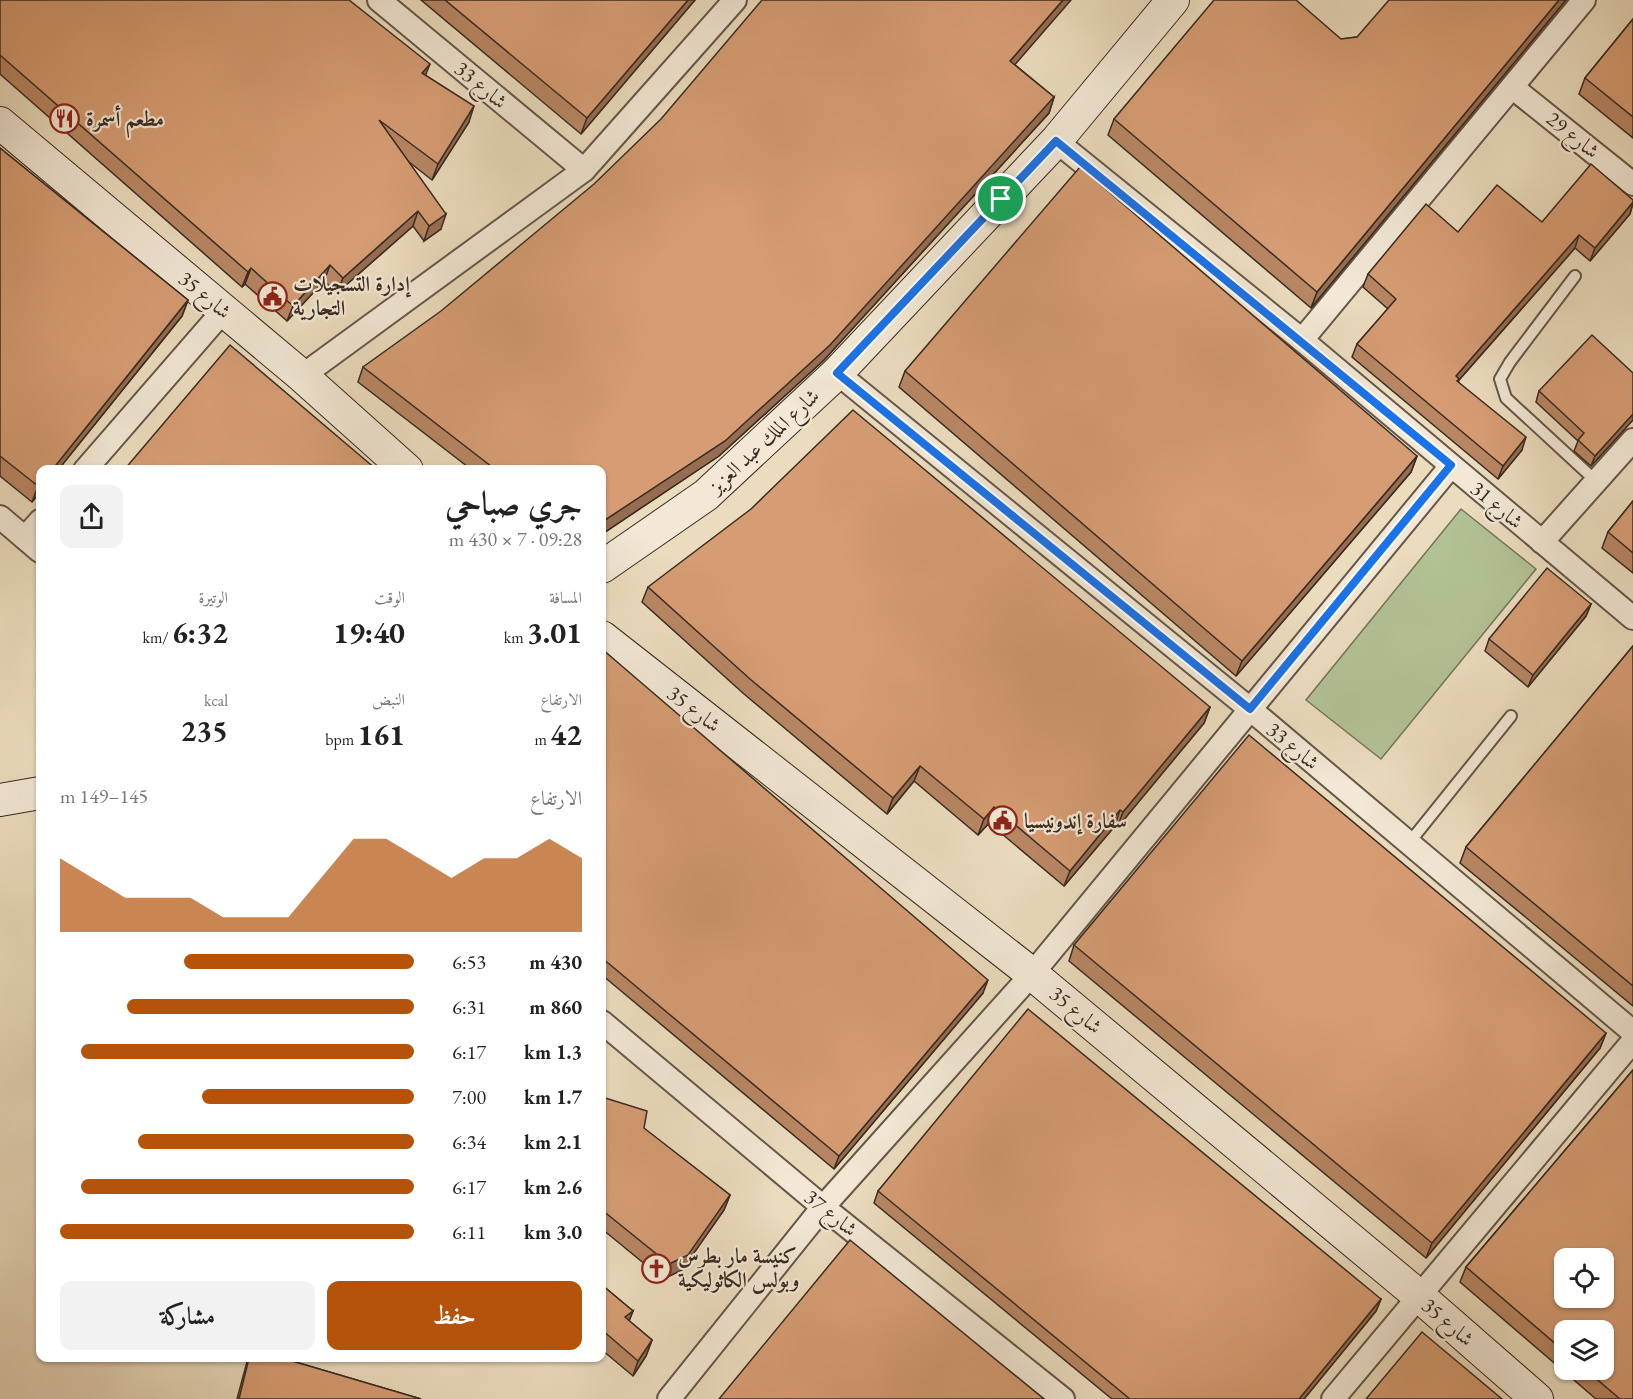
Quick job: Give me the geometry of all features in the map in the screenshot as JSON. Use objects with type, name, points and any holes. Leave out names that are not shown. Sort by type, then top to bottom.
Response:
[{"type":"street","name":"شارع 33","points":[[379,0],[584,170]]},
{"type":"street","points":[[302,376],[584,170],[735,0]]},
{"type":"street","name":"شارع الملك عبد العزيز","points":[[606,564],[706,495],[837,373],[1056,141],[1173,0]]},
{"type":"street","points":[[1302,340],[1584,0]]},
{"type":"street","name":"شارع 29","points":[[1512,87],[1633,184]]},
{"type":"street","name":"شارع 35","points":[[0,123],[302,376],[401,465]]},
{"type":"street","name":"شارع 31","points":[[1056,141],[1302,340],[1633,618]]},
{"type":"street","points":[[89,465],[224,310]]},
{"type":"street","name":"شارع 33","points":[[837,373],[1250,709],[1633,1032]]},
{"type":"street","points":[[1542,542],[1633,440]]},
{"type":"street","points":[[669,1399],[823,1207],[1032,974],[1451,465]]},
{"type":"street","points":[[0,517],[33,545]]},
{"type":"street","name":"شارع 35","points":[[606,640],[1032,974],[1419,1296],[1537,1399]]},
{"type":"street","points":[[0,800],[36,794]]},
{"type":"street","name":"شارع 37","points":[[606,1025],[823,1207],[1064,1399]]},
{"type":"street","points":[[1332,1399],[1633,1041]]},
{"type":"lane","points":[[1575,276],[1510,362],[1500,379],[1506,398],[1596,481]]},
{"type":"lane","points":[[1408,843],[1511,716]]},
{"type":"green space","points":[[1461,509],[1536,569],[1381,759],[1306,700]]},
{"type":"building","points":[[0,0],[349,0],[430,64],[422,73],[474,106],[438,164],[379,120],[446,214],[429,226],[418,211],[343,278],[330,265],[293,306],[251,268],[248,272],[0,55]]},
{"type":"building","points":[[445,0],[688,0],[587,118]]},
{"type":"building","points":[[762,0],[1063,0],[1010,61],[1054,97],[830,345],[725,441],[606,519],[606,465],[490,465],[363,367],[441,311],[594,184],[661,119]]},
{"type":"building","points":[[1214,0],[1296,0],[1341,39],[1357,37],[1389,0],[1559,0],[1317,292],[1114,119]]},
{"type":"building","points":[[1633,19],[1633,117],[1585,78]]},
{"type":"building","points":[[0,148],[188,300],[56,465],[36,465],[36,484],[0,456]]},
{"type":"building","points":[[1591,164],[1633,202],[1595,248],[1579,235],[1456,376],[1459,379],[1457,381],[1526,437],[1503,466],[1357,344],[1396,299],[1368,274],[1426,204],[1458,232],[1497,185],[1542,222]]},
{"type":"building","points":[[1080,167],[1417,456],[1242,661],[905,371]]},
{"type":"building","points":[[1592,335],[1633,373],[1633,414],[1595,456],[1578,440],[1584,433],[1539,391]]},
{"type":"building","points":[[230,345],[371,465],[128,465]]},
{"type":"building","points":[[853,410],[1210,707],[1123,812],[1120,810],[1070,871],[994,807],[984,819],[920,766],[893,798],[750,679],[648,587],[751,509]]},
{"type":"building","points":[[1633,501],[1633,553],[1608,532]]},
{"type":"building","points":[[1547,568],[1591,604],[1533,675],[1489,639]]},
{"type":"building","points":[[1633,646],[1633,986],[1466,847]]},
{"type":"building","points":[[606,652],[988,980],[839,1156],[606,961]]},
{"type":"building","points":[[1249,735],[1606,1033],[1432,1243],[1074,945]]},
{"type":"building","points":[[1028,1009],[1381,1299],[1299,1399],[1130,1399],[878,1191]]},
{"type":"building","points":[[1633,1070],[1633,1399],[1620,1399],[1598,1380],[1614,1380],[1614,1320],[1554,1320],[1554,1342],[1466,1267]]},
{"type":"building","points":[[606,1098],[647,1111],[644,1128],[730,1195],[688,1255],[669,1264],[606,1213]]},
{"type":"building","points":[[850,1240],[1044,1399],[719,1399]]},
{"type":"building","points":[[606,1288],[633,1311],[625,1317],[652,1340],[638,1361],[606,1333]]},
{"type":"building","points":[[1422,1332],[1502,1399],[1366,1399]]},
{"type":"building","points":[[248,1362],[296,1362],[421,1399],[239,1399]]},
{"type":"place","name":"مطعم أسمرة","points":[[65,119]]},
{"type":"place","name":"إدارة التسجيلات التجارية","points":[[272,296]]},
{"type":"place","name":"سفارة إندونيسيا","points":[[1003,821]]},
{"type":"place","name":"كنيسة مار بطرس وبولس الكاثوليكية","points":[[657,1268]]},
{"type":"route","points":[[1056,141],[1302,340],[1451,465],[1250,709],[837,373],[1001,199],[1056,141]]}]
